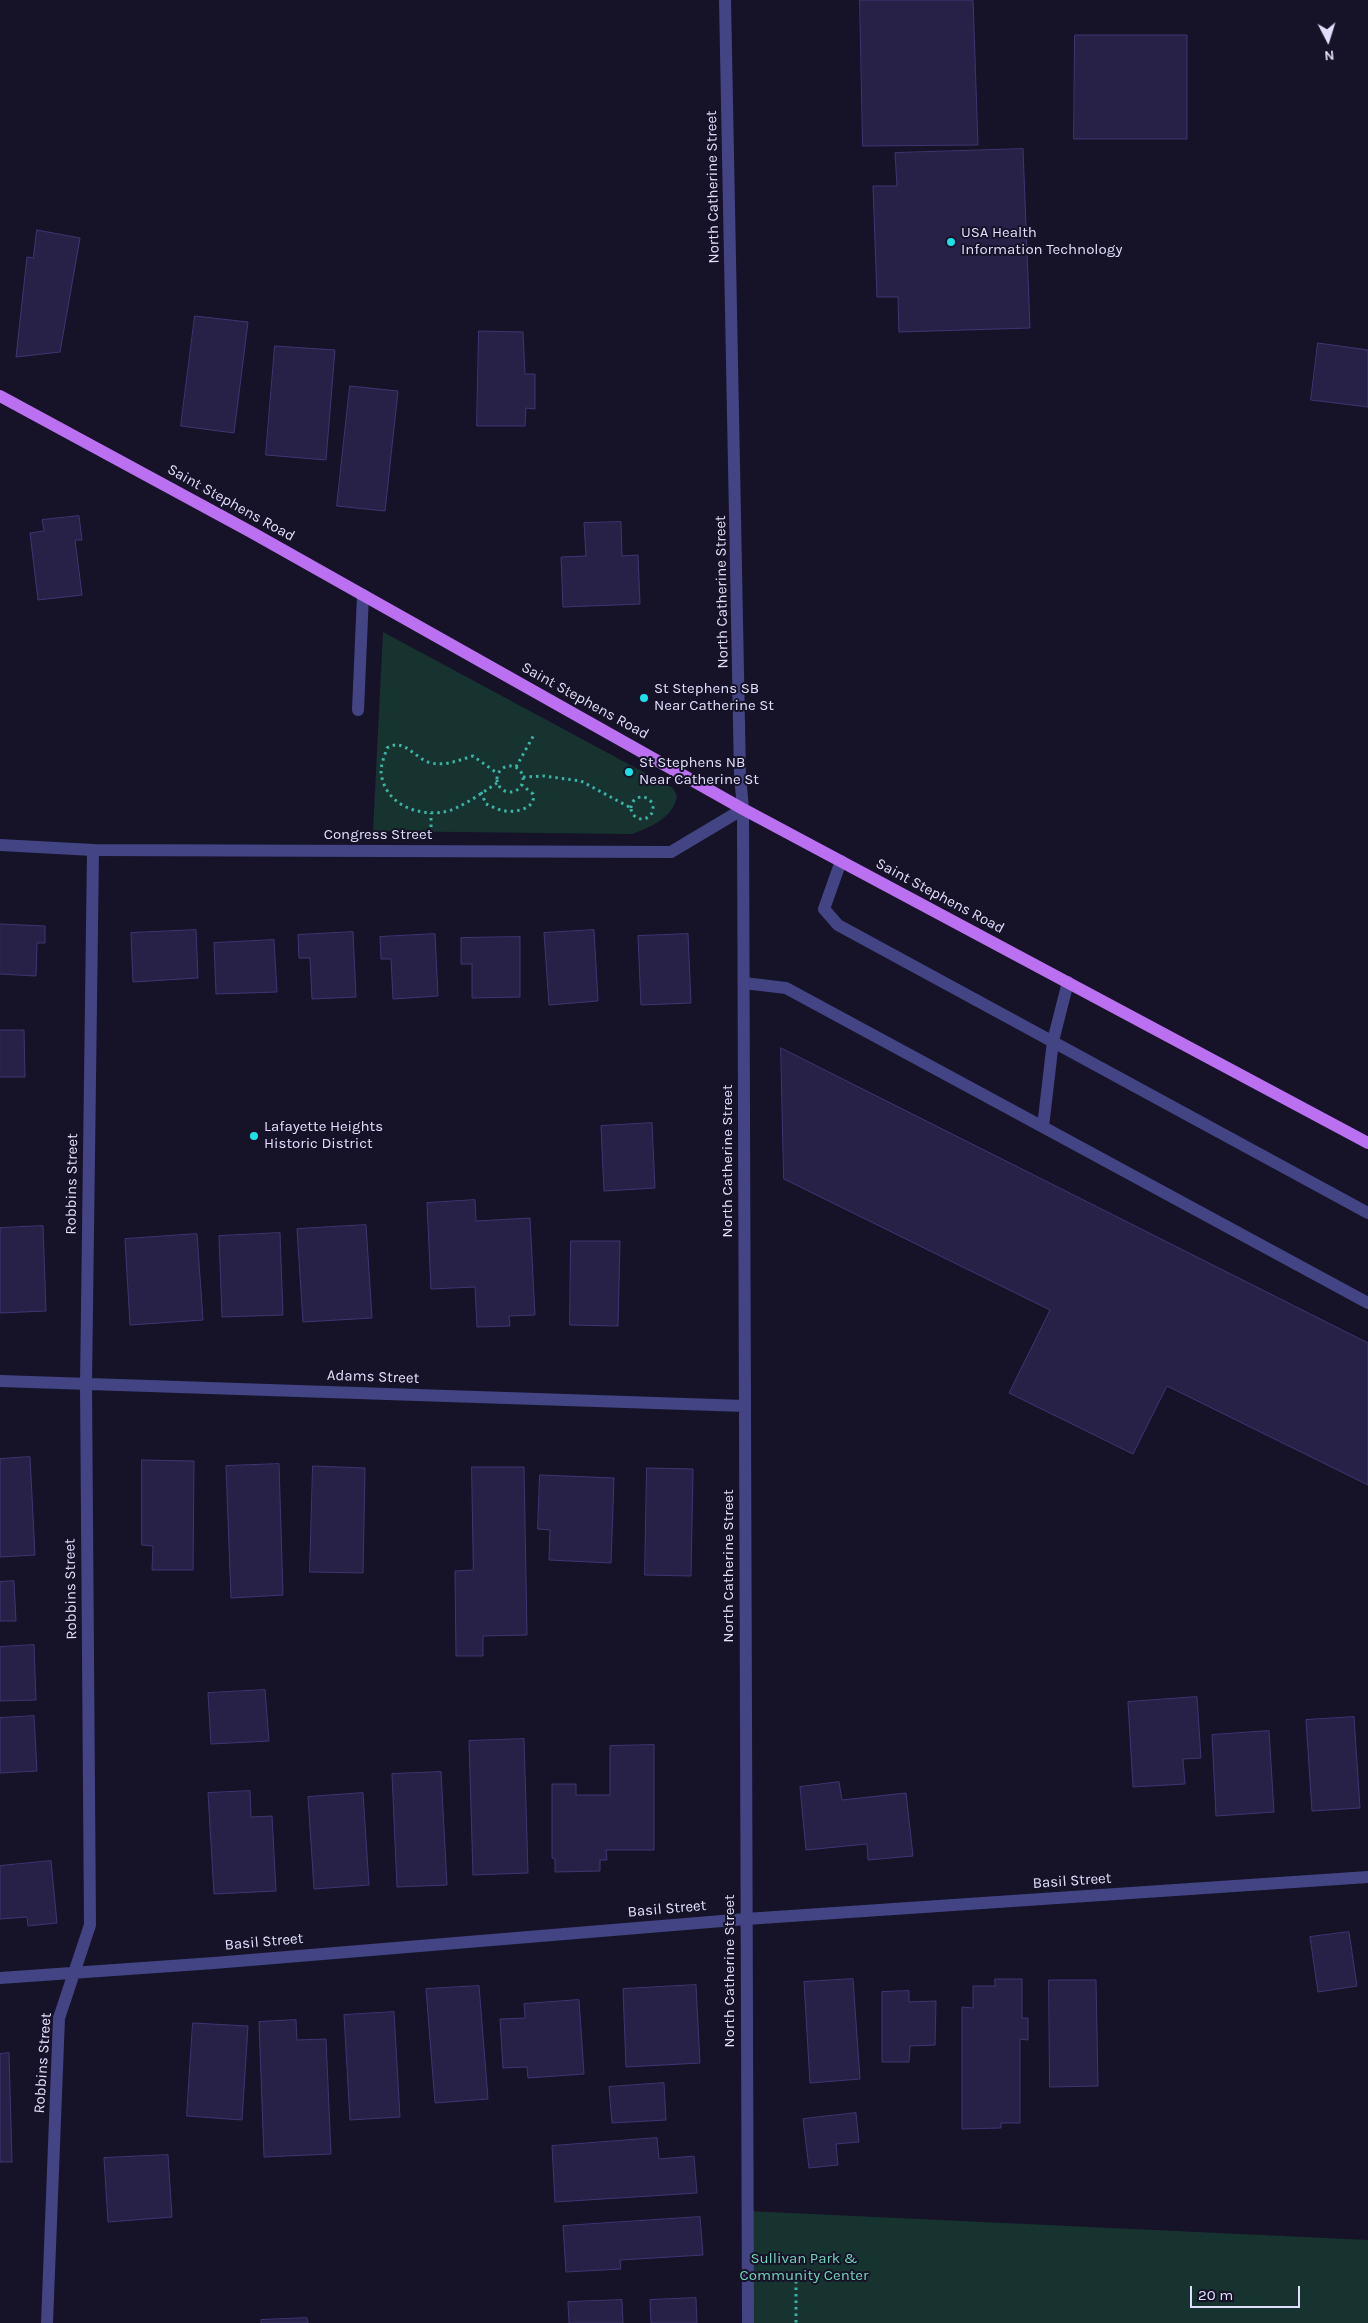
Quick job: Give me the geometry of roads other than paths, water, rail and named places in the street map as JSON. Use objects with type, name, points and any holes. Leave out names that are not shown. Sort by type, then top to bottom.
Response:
[{"type":"main road","name":"Saint Stephens Road","points":[[0,396],[362,595],[743,809],[1368,1143]]},
{"type":"street","name":"North Catherine Street","points":[[725,0],[740,775],[743,809],[748,2323]]},
{"type":"street","points":[[358,710],[362,595]]},
{"type":"street","name":"Congress Street","points":[[0,846],[93,850],[671,852],[743,809]]},
{"type":"street","name":"Robbins Street","points":[[47,2323],[59,2018],[90,1924],[86,1384],[93,850]]},
{"type":"street","points":[[841,862],[824,909],[838,925],[1368,1213]]},
{"type":"street","points":[[1043,1127],[1053,1041],[1068,982]]},
{"type":"street","points":[[744,983],[786,988],[1368,1303]]},
{"type":"street","name":"Adams Street","points":[[0,1381],[745,1406]]},
{"type":"street","name":"Basil Street","points":[[0,1978],[746,1919],[1368,1877]]},
{"type":"place","name":"USA Health Information Technology","points":[[951,242]]},
{"type":"place","name":"St Stephens SB Near Catherine St","points":[[644,698]]},
{"type":"place","name":"St Stephens NB Near Catherine St","points":[[629,772]]},
{"type":"place","name":"Lafayette Heights Historic District","points":[[254,1136]]},
{"type":"park label","name":"Sullivan Park & Community Center","points":[[804,2268]]}]
